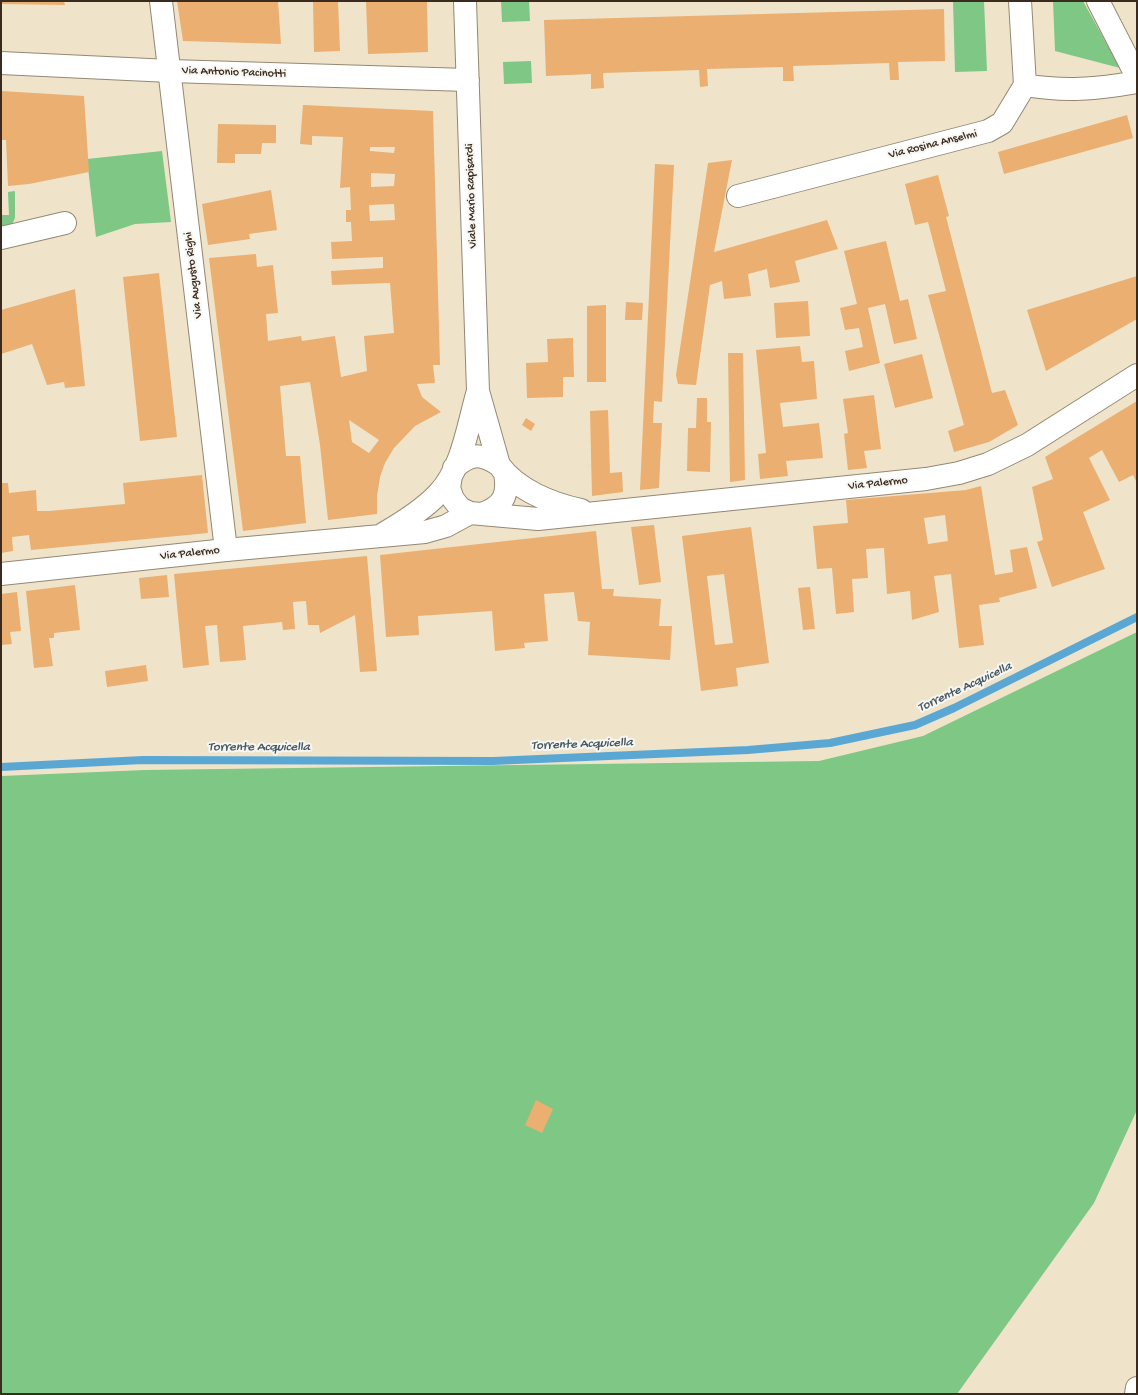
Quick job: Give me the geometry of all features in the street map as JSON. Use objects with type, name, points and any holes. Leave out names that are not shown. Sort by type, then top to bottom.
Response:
[{"type":"main road","name":"Via Augusto Righi","points":[[161,1],[226,550]]},
{"type":"main road","name":"Viale Mario Rapisardi","points":[[465,1],[478,391]]},
{"type":"main road","points":[[1020,1],[1025,85],[1051,90],[1098,89],[1137,82]]},
{"type":"main road","points":[[1098,1],[1137,77]]},
{"type":"main road","name":"Via Antonio Pacinotti","points":[[1,63],[170,71],[468,80]]},
{"type":"main road","name":"Via Rosina Anselmi","points":[[738,196],[988,131],[1002,122],[1025,85]]},
{"type":"main road","points":[[1,238],[66,223]]},
{"type":"main road","name":"Via Palermo","points":[[1,574],[226,550],[425,532],[446,526],[476,513],[538,519],[594,512],[926,479],[959,473],[988,464],[1027,444],[1137,375]]},
{"type":"main road","points":[[478,391],[507,487],[503,500],[494,509],[476,513],[460,508],[453,499],[449,488],[452,472],[478,391]]},
{"type":"main road","points":[[378,537],[415,513],[438,494],[452,472],[464,460],[476,456],[489,458],[525,488],[547,499],[564,506],[594,512]]},
{"type":"main road","points":[[1136,1394],[1137,1388]]},
{"type":"green space","points":[[501,1],[529,1],[530,21],[502,22]]},
{"type":"green space","points":[[953,1],[984,1],[987,71],[955,72]]},
{"type":"green space","points":[[1053,1],[1083,1],[1120,68],[1055,51]]},
{"type":"green space","points":[[531,61],[532,83],[504,84],[503,62]]},
{"type":"green space","points":[[162,151],[171,222],[135,224],[96,237],[87,159]]},
{"type":"green space","points":[[15,191],[15,218],[11,227],[1,227],[1,215],[9,215],[8,192]]},
{"type":"green space","points":[[1137,632],[1137,1110],[1094,1203],[957,1394],[1,1394],[1,776],[145,770],[819,761],[923,736]]},
{"type":"building","points":[[1,1],[64,1],[65,5],[1,4]]},
{"type":"building","points":[[177,1],[278,1],[281,44],[183,41]]},
{"type":"building","points":[[313,1],[338,1],[340,51],[314,52]]},
{"type":"building","points":[[366,1],[427,1],[428,52],[368,54]]},
{"type":"building","points":[[944,9],[945,61],[898,62],[899,80],[890,80],[889,63],[793,66],[794,81],[783,81],[783,67],[707,69],[708,86],[700,87],[699,70],[603,73],[604,88],[591,89],[591,74],[546,76],[544,20]]},
{"type":"building","points":[[1,91],[84,96],[89,172],[29,184],[8,186],[6,140],[1,140]]},
{"type":"building","points":[[303,105],[433,111],[440,365],[433,365],[435,383],[417,384],[422,397],[441,412],[415,426],[394,448],[385,463],[380,477],[377,496],[377,514],[328,520],[320,445],[310,382],[280,386],[286,456],[300,456],[306,523],[243,531],[209,258],[256,254],[257,267],[273,265],[278,313],[266,314],[268,341],[301,336],[302,341],[335,336],[341,377],[367,371],[364,336],[394,333],[390,283],[332,285],[331,271],[383,268],[383,257],[332,259],[331,242],[352,241],[351,222],[346,222],[346,210],[351,210],[350,187],[340,188],[343,137],[312,136],[312,145],[300,144]],"holes":[[[370,147],[395,147],[394,153],[370,151]],[[371,173],[395,174],[394,186],[371,187]],[[394,204],[395,220],[370,221],[369,205]],[[349,420],[379,440],[369,453],[352,442]]]},
{"type":"building","points":[[1127,115],[1133,138],[1004,174],[998,152]]},
{"type":"building","points":[[218,124],[276,125],[276,143],[262,143],[261,154],[235,154],[235,163],[217,163]]},
{"type":"building","points":[[732,160],[714,252],[827,220],[838,249],[795,261],[800,282],[770,288],[767,269],[748,274],[751,296],[724,299],[722,281],[710,285],[696,385],[678,384],[676,375],[708,163]]},
{"type":"building","points":[[655,164],[674,165],[662,402],[654,401],[653,423],[662,423],[659,488],[640,490]]},
{"type":"building","points":[[938,175],[949,216],[946,217],[992,393],[1005,390],[1018,425],[989,442],[954,452],[948,431],[964,425],[928,295],[946,291],[928,222],[915,225],[905,184]]},
{"type":"building","points":[[271,190],[277,230],[249,234],[250,239],[208,245],[202,204]]},
{"type":"building","points":[[886,241],[900,301],[908,299],[917,339],[894,344],[885,304],[868,308],[880,363],[849,371],[845,351],[863,347],[859,328],[845,330],[840,308],[857,304],[844,251]]},
{"type":"building","points":[[159,273],[177,437],[140,441],[123,277]]},
{"type":"building","points":[[1137,276],[1137,319],[1046,371],[1027,310]]},
{"type":"building","points":[[75,289],[85,386],[65,388],[64,382],[47,385],[32,344],[1,354],[1,310]]},
{"type":"building","points":[[808,301],[810,336],[776,338],[774,303]]},
{"type":"building","points":[[626,302],[643,303],[642,320],[625,320]]},
{"type":"building","points":[[606,305],[606,382],[587,382],[587,306]]},
{"type":"building","points":[[573,338],[574,377],[563,377],[563,397],[527,398],[526,363],[548,362],[547,339]]},
{"type":"building","points":[[800,346],[802,362],[814,361],[817,399],[780,403],[783,427],[819,423],[823,458],[786,461],[788,476],[760,479],[758,454],[766,453],[756,350]]},
{"type":"building","points":[[728,353],[743,353],[745,480],[730,482]]},
{"type":"building","points":[[922,354],[933,398],[895,408],[884,364]]},
{"type":"building","points":[[874,395],[881,449],[864,451],[867,468],[848,470],[844,434],[848,433],[843,399]]},
{"type":"building","points":[[697,398],[707,398],[707,422],[711,422],[710,472],[687,471],[688,428],[696,428]]},
{"type":"building","points":[[1137,401],[1137,483],[1133,475],[1119,482],[1102,450],[1089,458],[1110,500],[1083,512],[1105,569],[1052,587],[1037,542],[1043,540],[1032,487],[1053,479],[1045,457]]},
{"type":"building","points":[[608,410],[610,473],[622,472],[623,492],[592,496],[590,411]]},
{"type":"building","points":[[526,418],[535,424],[531,431],[522,425]]},
{"type":"building","points":[[202,475],[208,533],[31,550],[29,535],[12,537],[13,551],[1,553],[1,483],[8,483],[9,493],[36,490],[37,511],[49,511],[125,504],[123,483]]},
{"type":"building","points":[[981,486],[995,575],[1013,572],[1010,550],[1027,547],[1037,588],[999,598],[1000,602],[979,605],[984,645],[959,648],[951,574],[934,576],[939,612],[912,620],[910,591],[887,594],[884,548],[866,549],[868,578],[852,579],[854,612],[836,614],[832,568],[817,569],[813,526],[848,523],[846,500],[966,490]],"holes":[[[945,515],[948,541],[928,544],[924,518]]]},
{"type":"building","points":[[654,525],[661,582],[639,585],[631,527]]},
{"type":"building","points":[[751,527],[769,663],[736,668],[738,686],[701,691],[682,536]],"holes":[[[724,574],[733,643],[715,645],[707,576]]]},
{"type":"building","points":[[596,531],[602,589],[614,589],[613,596],[661,599],[659,626],[672,626],[670,660],[588,655],[590,622],[578,621],[574,592],[544,594],[548,641],[524,643],[525,648],[495,651],[492,611],[418,616],[419,635],[386,637],[380,555]]},
{"type":"building","points":[[367,556],[377,671],[360,672],[355,615],[320,633],[319,625],[308,625],[306,601],[293,602],[295,629],[283,630],[282,622],[243,626],[246,660],[220,662],[217,625],[205,626],[209,665],[183,668],[174,574]]},
{"type":"building","points":[[167,575],[169,597],[141,599],[139,578]]},
{"type":"building","points":[[75,585],[80,630],[54,633],[54,638],[49,638],[53,666],[34,668],[26,591]]},
{"type":"building","points":[[810,587],[815,629],[803,630],[798,588]]},
{"type":"building","points":[[17,592],[21,631],[10,632],[12,644],[1,645],[1,594]]},
{"type":"building","points":[[146,665],[148,681],[107,687],[105,671]]},
{"type":"building","points":[[536,1100],[553,1109],[542,1133],[525,1125]]},
{"type":"waterway","name":"Torrente Acquicella","points":[[1,767],[143,760],[493,761],[748,750],[830,743],[915,725],[954,708],[1137,617]]}]
